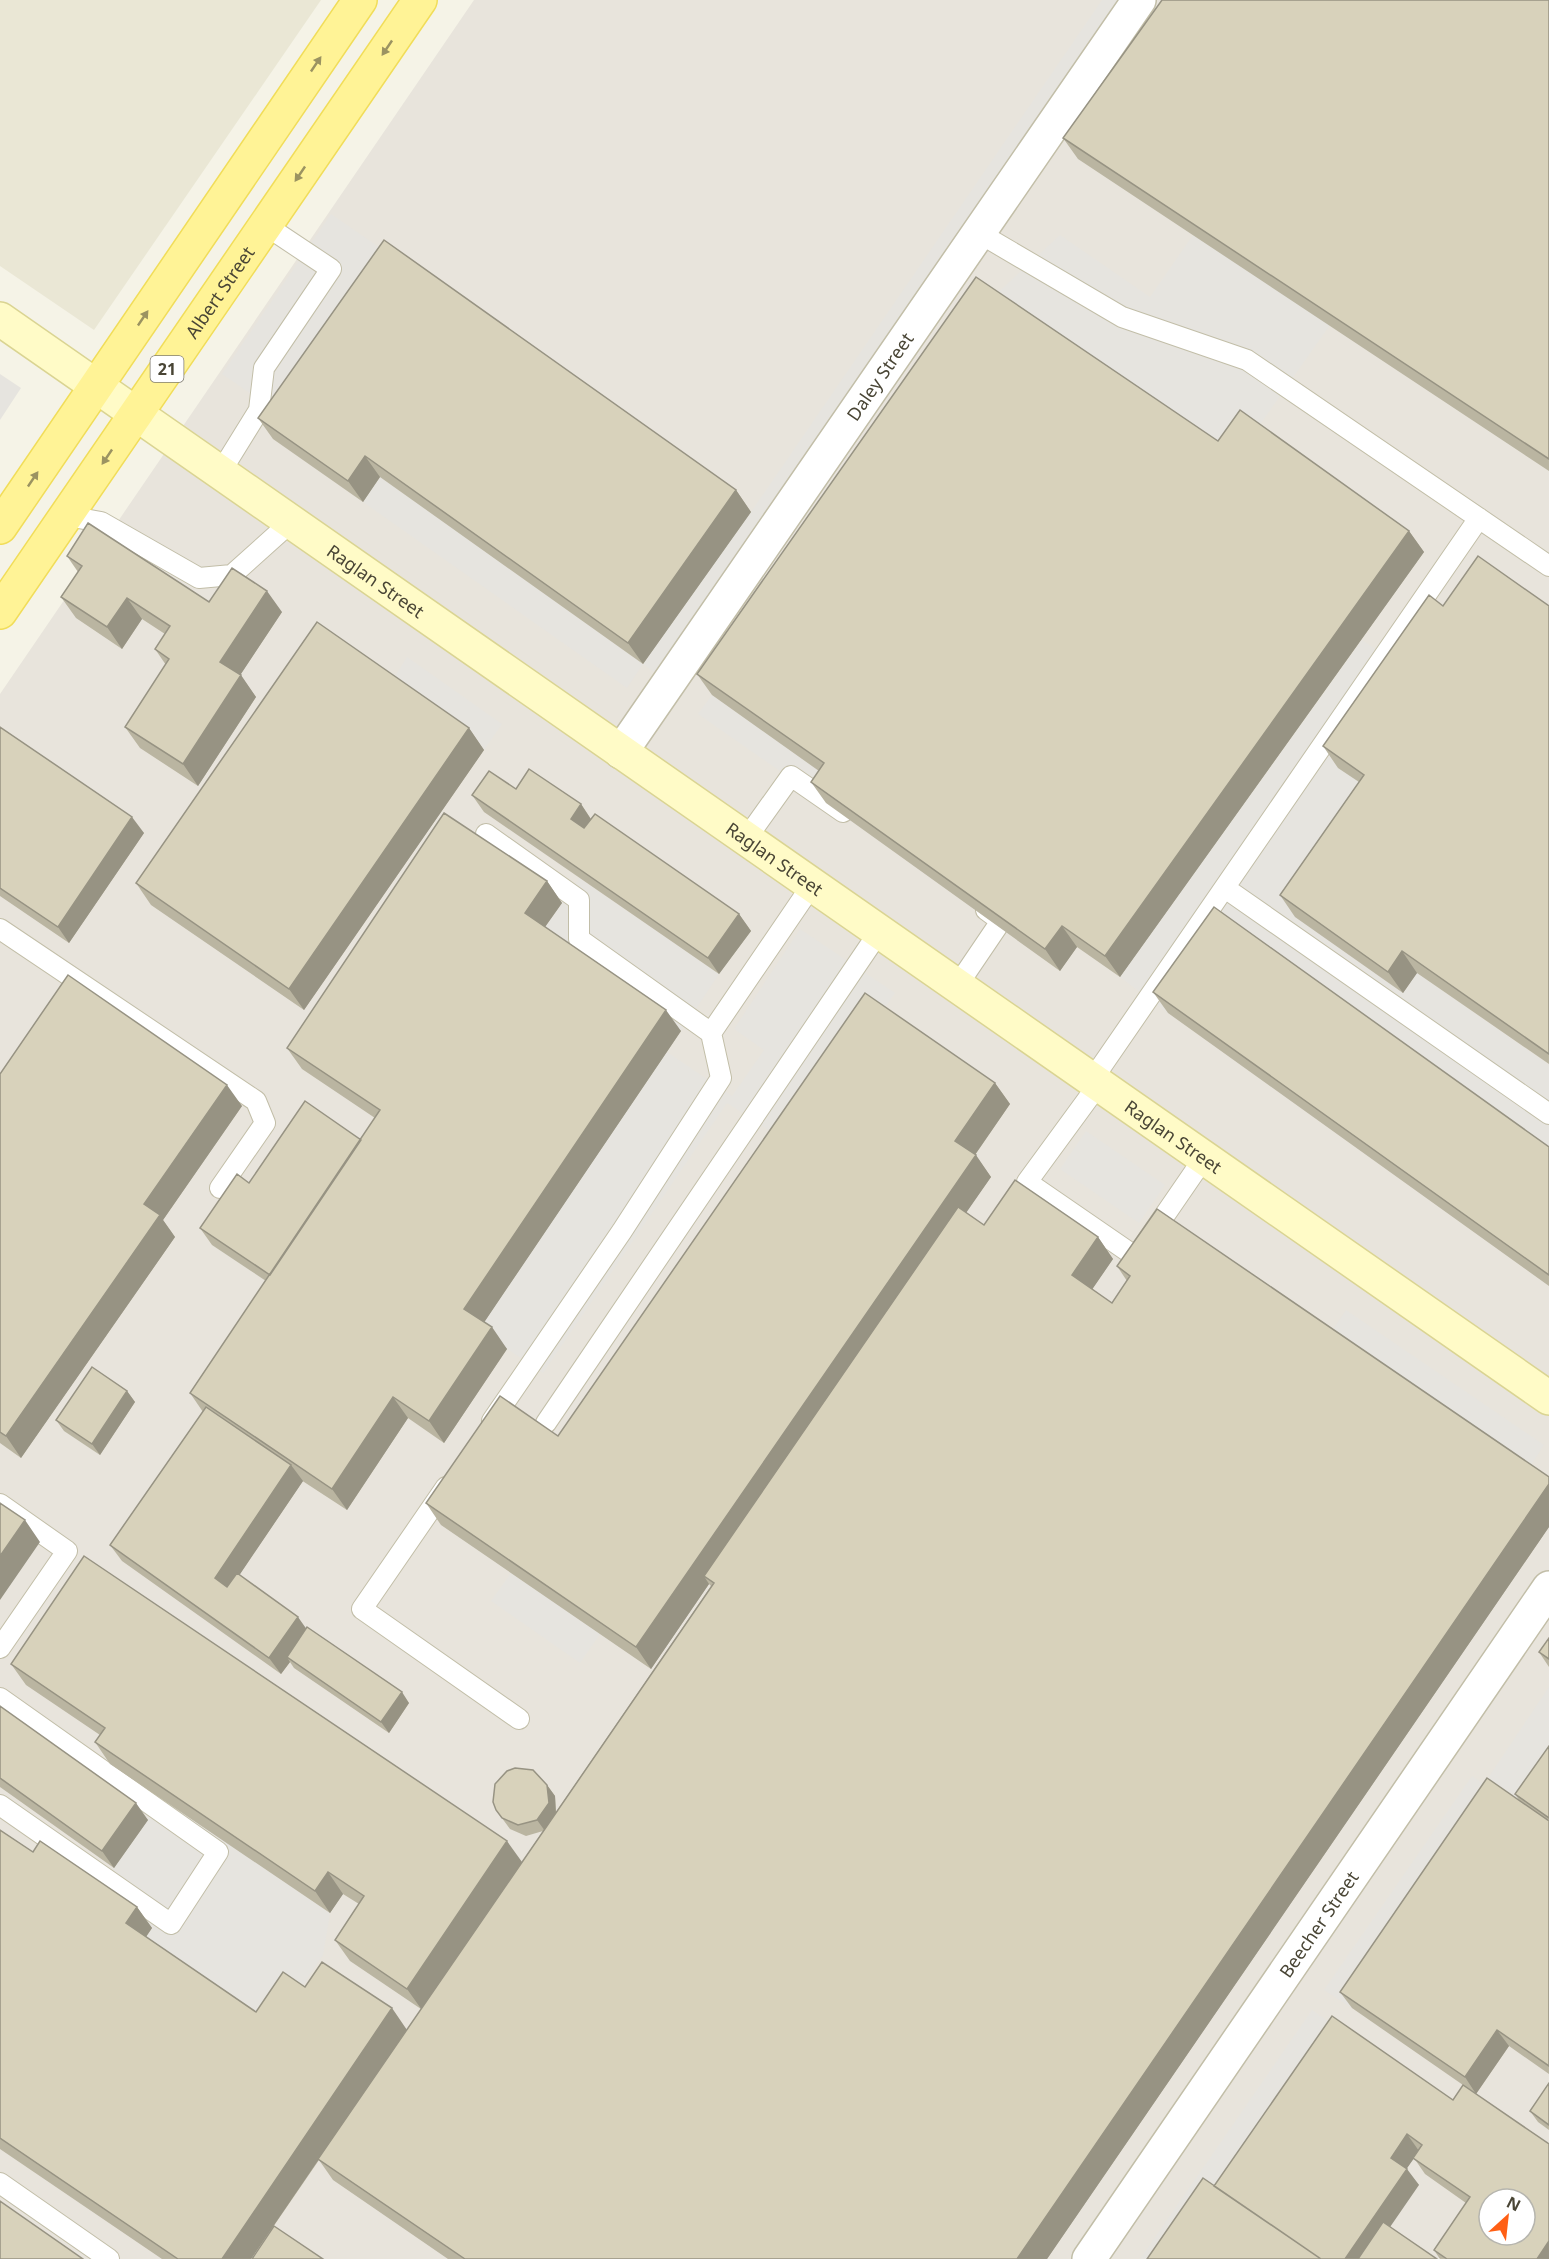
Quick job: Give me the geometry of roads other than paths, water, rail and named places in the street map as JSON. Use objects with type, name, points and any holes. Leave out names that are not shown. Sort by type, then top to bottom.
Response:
[{"type":"main road","points":[[0,527],[360,0]]},
{"type":"main road","name":"Albert Street","points":[[0,612],[420,0]]},
{"type":"main road","points":[[293,98],[333,126]]},
{"type":"street","name":"Daley Street","points":[[621,752],[1139,0]]},
{"type":"street","name":"Raglan Street","points":[[0,319],[1549,1398]]},
{"type":"street","name":"Beecher Street","points":[[1089,2259],[1549,1588]]},
{"type":"lane","points":[[220,472],[259,410],[264,368],[331,269],[265,225]]},
{"type":"lane","points":[[978,233],[1122,317],[1247,360],[1549,566]]},
{"type":"lane","points":[[67,516],[101,522],[199,578],[232,575],[291,522]]},
{"type":"lane","points":[[1204,1158],[1136,1257],[1027,1182],[1479,518]]},
{"type":"lane","points":[[746,839],[791,776],[857,822]]},
{"type":"lane","points":[[482,1434],[622,1231],[721,1078],[711,1033],[579,939],[579,900],[486,834]]},
{"type":"lane","points":[[711,1033],[812,885]]},
{"type":"lane","points":[[1225,888],[1549,1114]]},
{"type":"lane","points":[[957,986],[1001,921],[972,901]]},
{"type":"lane","points":[[0,929],[256,1101],[265,1123],[220,1188]]},
{"type":"lane","points":[[546,1423],[879,932]]},
{"type":"lane","points":[[456,1473],[362,1609],[519,1719]]},
{"type":"lane","points":[[0,1504],[68,1551],[0,1648]]},
{"type":"lane","points":[[0,1698],[218,1852],[171,1924],[0,1805]]},
{"type":"lane","points":[[0,2183],[109,2259]]}]
